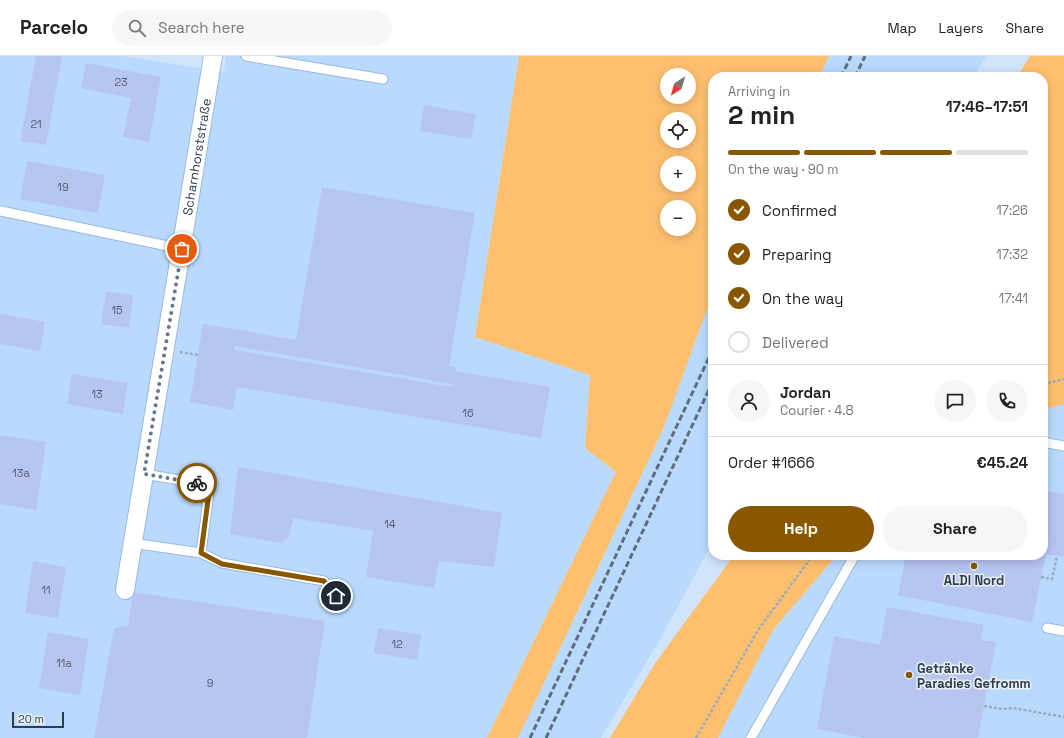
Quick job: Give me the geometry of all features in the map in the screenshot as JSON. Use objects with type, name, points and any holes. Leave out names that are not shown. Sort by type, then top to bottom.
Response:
[{"type":"street","name":"Scharnhorststraße","points":[[125,590],[213,56]]},
{"type":"lane","points":[[246,56],[383,79]]},
{"type":"lane","points":[[1,211],[182,249]]},
{"type":"lane","points":[[1048,443],[1064,446]]},
{"type":"lane","points":[[144,474],[210,485],[201,553]]},
{"type":"lane","points":[[132,543],[201,553],[222,564],[324,581],[336,596]]},
{"type":"lane","points":[[751,738],[852,560]]},
{"type":"lane","points":[[1047,628],[1064,631]]},
{"type":"path","points":[[179,352],[198,355]]},
{"type":"path","points":[[1048,383],[1064,379]]},
{"type":"path","points":[[1041,577],[1052,579],[1057,556]]},
{"type":"path","points":[[696,738],[758,630],[808,560]]},
{"type":"path","points":[[984,706],[1002,709],[1013,708],[1064,717]]},
{"type":"shaded area","points":[[0,56],[124,56],[224,72],[226,56],[519,56],[475,337],[590,375],[585,448],[616,472],[487,738],[0,738]]},
{"type":"shaded area","points":[[519,56],[829,56],[821,72],[708,72],[708,307],[664,427],[518,738],[487,738],[616,472],[585,448],[590,375],[475,337]]},
{"type":"shaded area","points":[[829,56],[986,56],[977,72],[821,72]]},
{"type":"shaded area","points":[[1030,56],[1064,56],[1064,404],[1048,409],[1048,72],[1020,72]]},
{"type":"shaded area","points":[[708,307],[708,551],[658,643],[601,738],[516,738],[577,613],[664,427]]},
{"type":"shaded area","points":[[1064,404],[1064,738],[718,738],[773,630],[833,560],[1048,560],[1048,409]]},
{"type":"shaded area","points":[[730,560],[833,560],[773,630],[718,738],[610,738],[656,662]]},
{"type":"building","points":[[36,56],[62,56],[46,145],[20,141]]},
{"type":"building","points":[[86,63],[161,77],[149,142],[123,137],[131,98],[81,88]]},
{"type":"building","points":[[424,105],[476,114],[471,139],[420,131]]},
{"type":"building","points":[[27,161],[105,175],[98,213],[20,199]]},
{"type":"building","points":[[322,187],[475,213],[449,366],[456,367],[455,371],[550,387],[541,438],[237,387],[233,410],[190,402],[203,324],[296,340]],"holes":[[[235,346],[453,384],[451,387],[235,350]]]},
{"type":"building","points":[[106,291],[133,295],[129,328],[101,324]]},
{"type":"building","points":[[0,314],[45,322],[40,351],[0,344]]},
{"type":"building","points":[[72,374],[128,383],[123,414],[67,404]]},
{"type":"building","points":[[0,435],[46,442],[36,510],[0,504]]},
{"type":"building","points":[[238,467],[502,513],[494,567],[439,561],[434,588],[366,577],[373,531],[293,518],[289,537],[281,543],[230,534]]},
{"type":"building","name":"ALDI Nord","points":[[1048,491],[1064,494],[1064,557],[1048,554]]},
{"type":"building","name":"ALDI Nord","points":[[905,560],[1045,560],[1032,622],[898,595]]},
{"type":"building","points":[[33,561],[66,567],[58,618],[25,613]]},
{"type":"building","points":[[133,592],[325,621],[307,738],[94,738],[114,628],[128,626]]},
{"type":"building","name":"Getränke Paradies Gefromm","points":[[887,607],[984,625],[981,640],[996,642],[978,738],[864,738],[817,729],[834,636],[880,645]]},
{"type":"building","points":[[378,628],[421,635],[417,660],[374,653]]},
{"type":"building","points":[[48,632],[89,639],[80,695],[39,688]]},
{"type":"railway","points":[[843,72],[851,56]]},
{"type":"railway","points":[[857,72],[865,56]]},
{"type":"railway","points":[[530,738],[708,360]]},
{"type":"railway","points":[[546,738],[708,392]]},
{"type":"way so far","points":[[182,249],[144,474],[197,483]]},
{"type":"place","name":"ALDI Nord","points":[[974,566]]},
{"type":"place","name":"Getränke Paradies Gefromm","points":[[909,675]]},
{"type":"route","points":[[197,483],[210,485],[201,553],[222,564],[324,581],[336,596]]}]
